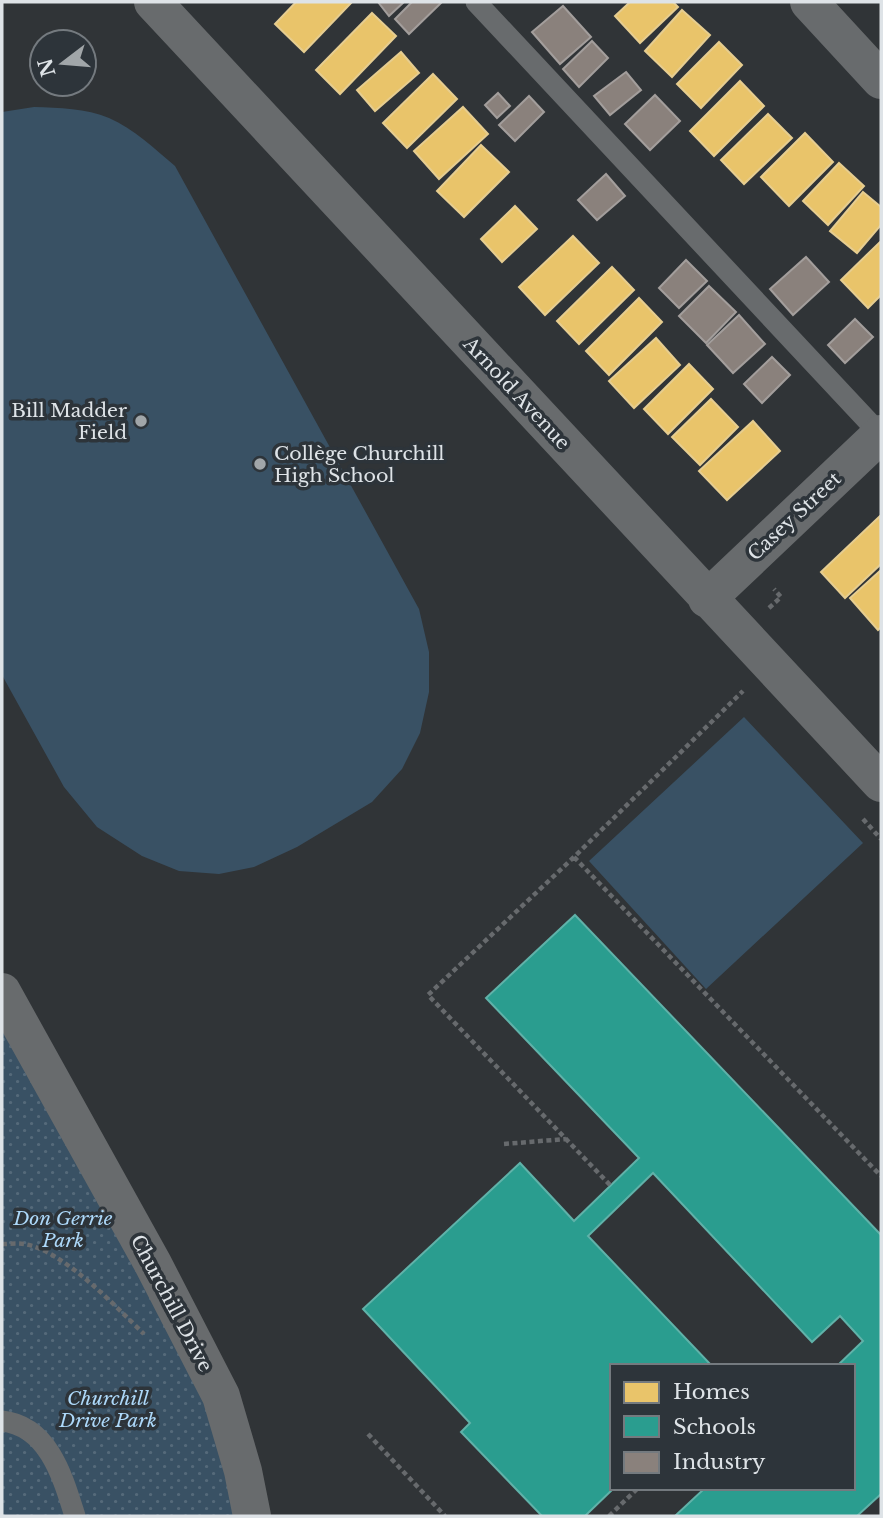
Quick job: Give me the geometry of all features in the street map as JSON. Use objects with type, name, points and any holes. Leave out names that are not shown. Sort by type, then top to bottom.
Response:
[{"type":"street","name":"Arnold Avenue","points":[[153,2],[881,783]]},
{"type":"street","points":[[809,2],[881,80]]},
{"type":"street","name":"Casey Street","points":[[707,598],[881,434]]},
{"type":"street","name":"Churchill Drive","points":[[2,992],[153,1264],[221,1396],[253,1516]]},
{"type":"lane","points":[[476,2],[881,434]]},
{"type":"lane","points":[[2,1421],[12,1422],[36,1436],[59,1466],[75,1516]]},
{"type":"path","points":[[741,634],[781,597],[747,561]]},
{"type":"path","points":[[610,1185],[428,995],[744,692],[736,683]]},
{"type":"path","points":[[574,857],[881,1176]]},
{"type":"path","points":[[504,1144],[566,1139]]},
{"type":"path","points":[[2,1244],[24,1244],[42,1251],[84,1277],[150,1340]]},
{"type":"path","points":[[368,1434],[445,1516]]},
{"type":"path","points":[[608,1516],[636,1490]]},
{"type":"green space","name":"Bill Madder Field","points":[[34,107],[82,110],[109,118],[136,134],[175,166],[419,609],[429,652],[429,692],[420,733],[402,769],[372,802],[297,847],[254,867],[219,874],[179,871],[142,856],[97,827],[64,787],[2,675],[2,112]]},
{"type":"green space","points":[[744,717],[863,843],[706,989],[589,861]]},
{"type":"green space","name":"Churchill Drive Park","points":[[2,992],[153,1264],[252,1516],[2,1516]]},
{"type":"building: Homes","points":[[296,2],[352,2],[304,52],[275,24]]},
{"type":"building: Homes","points":[[630,2],[673,2],[678,7],[640,43],[615,16]]},
{"type":"building: Homes","points":[[682,10],[710,35],[672,77],[645,51]]},
{"type":"building: Homes","points":[[372,13],[396,36],[340,94],[316,70]]},
{"type":"building: Homes","points":[[719,42],[742,65],[701,108],[677,84]]},
{"type":"building: Homes","points":[[401,52],[419,73],[375,111],[357,90]]},
{"type":"building: Homes","points":[[433,74],[457,99],[407,148],[383,123]]},
{"type":"building: Homes","points":[[740,81],[764,106],[714,156],[690,131]]},
{"type":"building: Homes","points":[[463,107],[488,134],[439,179],[414,151]]},
{"type":"building: Homes","points":[[768,114],[792,138],[744,184],[721,160]]},
{"type":"building: Homes","points":[[805,133],[833,162],[789,206],[761,177]]},
{"type":"building: Homes","points":[[481,145],[509,172],[464,217],[437,191]]},
{"type":"building: Homes","points":[[839,163],[864,186],[828,225],[803,201]]},
{"type":"building: Homes","points":[[863,192],[881,207],[881,225],[857,253],[830,231]]},
{"type":"building: Homes","points":[[515,206],[537,229],[502,262],[481,239]]},
{"type":"building: Homes","points":[[573,236],[599,263],[545,315],[519,287]]},
{"type":"building: Homes","points":[[881,241],[881,295],[868,308],[841,280]]},
{"type":"building: Homes","points":[[612,267],[634,290],[579,344],[557,321]]},
{"type":"building: Homes","points":[[639,298],[662,322],[609,375],[586,351]]},
{"type":"building: Homes","points":[[656,338],[680,365],[634,408],[609,381]]},
{"type":"building: Homes","points":[[689,364],[713,389],[668,434],[644,409]]},
{"type":"building: Homes","points":[[711,399],[738,427],[700,465],[672,437]]},
{"type":"building: Homes","points":[[753,421],[780,451],[727,500],[699,471]]},
{"type":"building: Homes","points":[[880,516],[881,564],[845,598],[821,572]]},
{"type":"building: Homes","points":[[881,570],[881,627],[878,630],[850,598]]},
{"type":"building: Schools","points":[[575,915],[881,1235],[881,1494],[857,1516],[675,1516],[703,1490],[855,1490],[855,1364],[839,1364],[863,1341],[840,1316],[812,1342],[653,1173],[588,1236],[710,1364],[610,1364],[612,1490],[585,1516],[542,1516],[461,1432],[470,1423],[363,1309],[520,1163],[574,1221],[639,1158],[486,998]]},
{"type":"building: Industry","points":[[378,2],[404,2],[389,16]]},
{"type":"building: Industry","points":[[412,2],[442,2],[409,34],[395,19]]},
{"type":"building: Industry","points":[[563,6],[591,37],[560,64],[532,32]]},
{"type":"building: Industry","points":[[592,41],[608,58],[579,87],[563,69]]},
{"type":"building: Industry","points":[[626,72],[641,90],[610,115],[594,96]]},
{"type":"building: Industry","points":[[498,93],[510,106],[497,118],[485,105]]},
{"type":"building: Industry","points":[[655,95],[680,121],[650,150],[625,124]]},
{"type":"building: Industry","points":[[529,96],[544,112],[515,141],[499,125]]},
{"type":"building: Industry","points":[[606,174],[625,196],[597,220],[578,200]]},
{"type":"building: Industry","points":[[806,257],[829,282],[793,315],[770,289]]},
{"type":"building: Industry","points":[[686,260],[707,281],[679,308],[659,288]]},
{"type":"building: Industry","points":[[709,286],[736,312],[706,343],[679,316]]},
{"type":"building: Industry","points":[[739,315],[765,344],[733,373],[707,345]]},
{"type":"building: Industry","points":[[855,319],[873,337],[845,363],[828,345]]},
{"type":"building: Industry","points":[[772,357],[790,375],[762,403],[744,384]]},
{"type":"place","name":"Bill Madder Field","points":[[141,421]]},
{"type":"place","name":"Collège Churchill High School","points":[[260,464]]},
{"type":"park label","name":"Don Gerrie Park","points":[[63,1229]]}]
